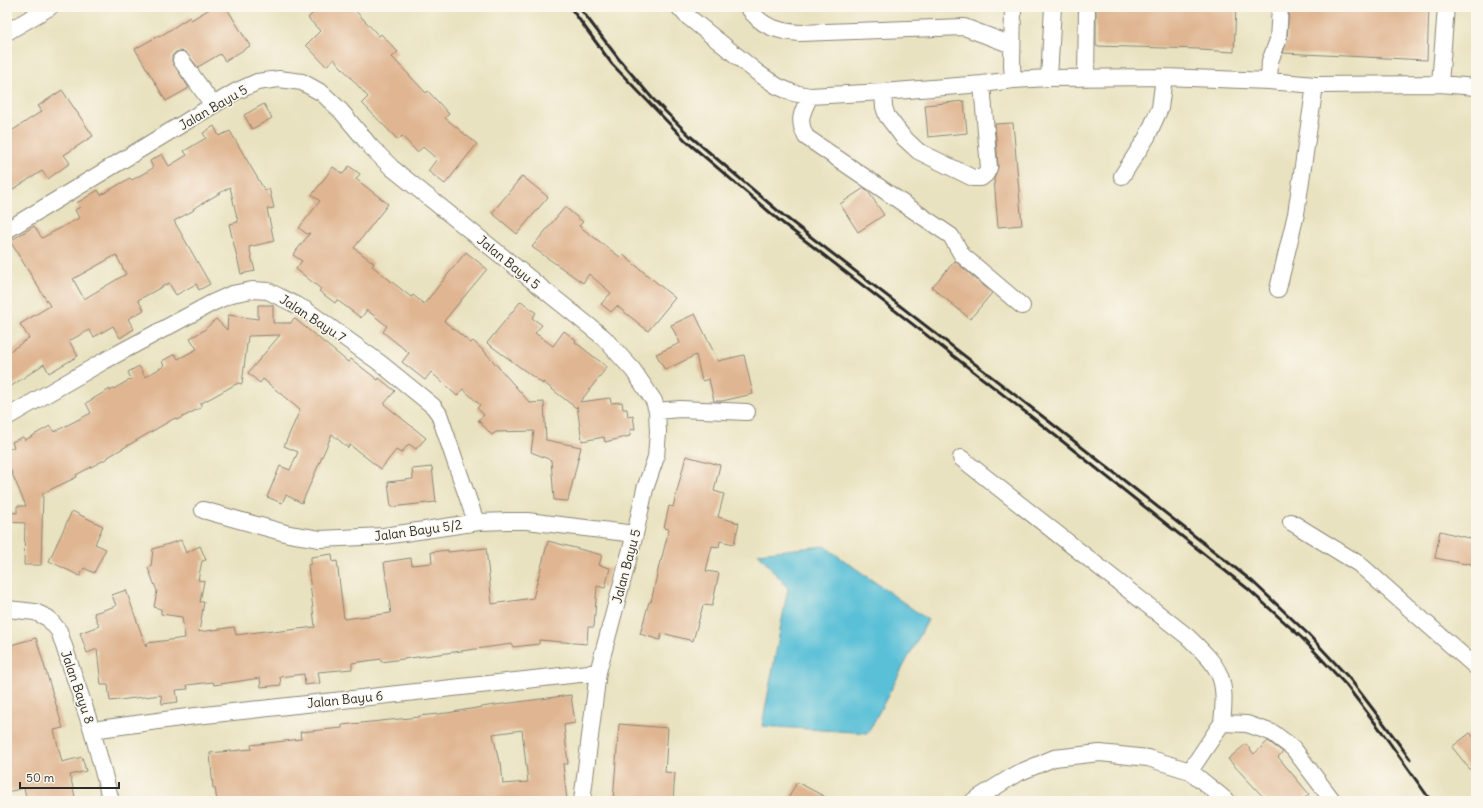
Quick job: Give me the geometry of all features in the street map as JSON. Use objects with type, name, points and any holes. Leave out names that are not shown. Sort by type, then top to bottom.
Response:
[{"type":"street","points":[[7,32],[50,7]]},
{"type":"street","points":[[679,7],[686,15],[776,86],[793,93],[810,96],[883,92],[1049,78],[1164,77],[1269,81],[1315,85],[1440,84],[1476,87]]},
{"type":"street","points":[[748,7],[753,14],[769,27],[781,31],[799,33],[964,27],[1012,45]]},
{"type":"street","points":[[1013,7],[1013,80]]},
{"type":"street","points":[[1049,78],[1053,7]]},
{"type":"street","points":[[1086,78],[1087,7]]},
{"type":"street","points":[[1269,81],[1270,60],[1278,40],[1280,7]]},
{"type":"street","points":[[1440,84],[1446,7]]},
{"type":"street","points":[[181,60],[213,105]]},
{"type":"street","points":[[1122,176],[1147,137],[1160,108],[1164,77]]},
{"type":"street","name":"Jalan Bayu 5","points":[[7,230],[235,92],[258,82],[278,79],[302,82],[322,93],[341,110],[371,148],[392,168],[603,337],[633,370],[654,401],[657,411],[658,432],[656,457],[645,489],[635,534],[598,672],[582,801]]},
{"type":"street","points":[[883,92],[884,107],[887,116],[910,145],[918,151],[962,174],[973,178],[981,178],[986,174],[989,168],[982,84]]},
{"type":"street","points":[[1278,289],[1296,214],[1315,85]]},
{"type":"street","points":[[810,96],[802,113],[800,126],[806,137],[951,236],[962,256],[1022,306]]},
{"type":"street","name":"Jalan Bayu 7","points":[[7,417],[104,361],[212,303],[232,294],[252,290],[268,291],[306,310],[380,363],[433,406],[439,414],[476,522]]},
{"type":"street","points":[[657,411],[680,409],[747,412]]},
{"type":"street","points":[[961,458],[1188,638],[1210,658],[1222,677],[1224,700],[1222,723],[1190,771]]},
{"type":"street","name":"Jalan Bayu 5/2","points":[[203,510],[289,534],[320,539],[384,536],[476,522],[527,521],[635,534]]},
{"type":"street","points":[[1291,522],[1359,564],[1476,667]]},
{"type":"street","name":"Jalan Bayu 8","points":[[7,609],[35,612],[48,618],[59,631],[92,730],[111,801]]},
{"type":"street","name":"Jalan Bayu 6","points":[[92,730],[187,717],[598,672]]},
{"type":"street","points":[[1222,723],[1247,724],[1273,733],[1293,748],[1334,801]]},
{"type":"street","points":[[973,801],[1016,774],[1054,758],[1100,753],[1148,758],[1190,771],[1227,801]]},
{"type":"water","points":[[824,546],[928,620],[868,733],[762,726],[788,588],[758,553]]},
{"type":"building","points":[[213,7],[226,7],[250,46],[225,61],[220,54],[198,67],[185,52],[176,52],[172,56],[172,61],[189,88],[166,101],[135,49],[158,36],[159,37],[190,17],[191,20]]},
{"type":"building","points":[[319,7],[352,7],[379,36],[381,34],[398,52],[392,57],[426,93],[428,91],[449,114],[445,118],[477,144],[445,184],[428,171],[437,159],[423,147],[417,152],[402,136],[398,140],[362,103],[368,97],[334,59],[326,66],[306,45],[320,31],[308,18]]},
{"type":"building","points":[[1096,7],[1236,7],[1234,52],[1200,49],[1096,46]]},
{"type":"building","points":[[1289,7],[1429,7],[1427,60],[1283,53],[1287,41]]},
{"type":"building","points":[[62,90],[93,136],[64,155],[70,163],[48,179],[42,171],[7,193],[7,134],[42,111],[38,106]]},
{"type":"building","points":[[964,101],[967,133],[928,137],[925,105]]},
{"type":"building","points":[[264,104],[272,118],[252,129],[244,115]]},
{"type":"building","points":[[1013,123],[1022,225],[998,227],[994,179],[998,167],[995,124]]},
{"type":"building","points":[[214,126],[219,136],[230,131],[265,191],[269,188],[274,208],[267,209],[274,241],[249,247],[255,271],[241,274],[229,224],[238,222],[230,187],[174,221],[210,284],[199,290],[196,284],[176,295],[169,283],[138,300],[144,310],[128,319],[134,329],[120,338],[113,326],[94,337],[89,330],[69,341],[78,356],[49,373],[44,364],[7,389],[7,353],[29,338],[20,324],[50,306],[10,241],[34,226],[42,238],[79,218],[75,210],[80,207],[77,203],[98,190],[101,195],[130,178],[132,180],[153,168],[150,161],[162,154],[169,166],[187,155],[184,151],[206,138],[203,133]],"holes":[[[116,255],[126,274],[84,299],[73,279]]]},
{"type":"building","points":[[349,166],[360,174],[356,179],[388,204],[354,248],[374,263],[372,266],[411,297],[413,295],[424,304],[466,252],[487,269],[444,321],[471,343],[473,341],[485,352],[530,403],[544,402],[546,440],[581,447],[568,501],[554,500],[551,460],[531,452],[534,431],[496,432],[492,435],[478,420],[484,415],[477,408],[480,405],[463,389],[457,396],[431,372],[425,380],[402,362],[409,353],[383,332],[387,326],[367,310],[361,318],[337,300],[335,303],[319,291],[321,289],[296,269],[302,261],[293,255],[310,233],[307,234],[299,228],[320,201],[312,195],[333,167],[343,174]]},
{"type":"building","points":[[522,176],[548,197],[517,234],[492,213]]},
{"type":"building","points":[[864,188],[867,190],[884,215],[858,232],[840,204]]},
{"type":"building","points":[[565,207],[583,222],[579,226],[620,257],[622,254],[675,298],[648,331],[617,306],[611,312],[601,304],[611,293],[589,274],[583,283],[532,247]]},
{"type":"building","points":[[955,261],[992,293],[970,319],[932,287]]},
{"type":"building","points":[[521,301],[536,313],[532,318],[542,325],[535,333],[553,346],[564,331],[576,340],[575,342],[607,367],[580,402],[610,398],[611,403],[622,402],[623,409],[627,409],[628,417],[633,416],[635,429],[630,430],[630,436],[605,442],[604,437],[582,441],[577,406],[576,408],[543,382],[543,384],[487,343]]},
{"type":"building","points":[[258,305],[273,305],[273,323],[291,323],[294,318],[348,362],[351,359],[378,380],[379,378],[395,391],[384,404],[426,438],[416,449],[409,444],[401,453],[396,450],[381,469],[350,445],[348,448],[332,434],[302,503],[286,495],[282,503],[267,497],[280,466],[290,470],[298,452],[284,446],[300,410],[263,379],[260,383],[248,373],[280,335],[248,336],[242,384],[238,383],[200,404],[202,407],[177,420],[175,418],[108,458],[76,475],[77,477],[43,493],[41,565],[24,565],[25,523],[7,522],[7,512],[17,513],[17,506],[26,506],[7,462],[7,450],[14,447],[12,442],[23,437],[25,440],[50,426],[54,432],[91,413],[86,403],[131,379],[128,372],[139,366],[145,377],[164,366],[162,361],[175,354],[178,359],[197,349],[190,338],[203,331],[216,319],[227,330],[228,315],[258,319]]},
{"type":"building","points":[[695,314],[718,361],[744,355],[753,394],[722,401],[714,401],[709,379],[702,381],[696,355],[665,370],[656,354],[680,343],[671,325]]},
{"type":"building","points":[[686,456],[720,465],[714,491],[724,494],[718,517],[739,523],[734,544],[720,541],[719,547],[712,546],[706,571],[719,573],[712,606],[703,605],[693,641],[662,633],[660,640],[640,634],[649,602],[651,602],[669,529],[664,528],[669,506],[673,507]]},
{"type":"building","points":[[432,467],[436,502],[391,507],[388,482],[413,479],[412,469]]},
{"type":"building","points":[[72,511],[103,526],[95,544],[106,549],[94,573],[84,568],[80,576],[49,561]]},
{"type":"building","points":[[1440,531],[1476,540],[1476,565],[1435,558]]},
{"type":"building","points":[[181,540],[186,553],[200,546],[206,560],[202,561],[198,580],[204,581],[200,602],[204,602],[199,632],[234,627],[236,635],[273,630],[273,632],[315,627],[308,565],[311,564],[311,557],[332,554],[333,562],[337,561],[344,619],[391,613],[384,562],[411,558],[412,565],[432,563],[431,552],[448,550],[448,552],[486,548],[492,604],[533,598],[548,541],[602,555],[599,565],[610,568],[605,588],[597,586],[594,627],[588,627],[587,644],[539,640],[539,644],[513,647],[512,644],[381,662],[381,659],[352,663],[352,669],[318,672],[320,683],[305,685],[304,674],[280,677],[281,685],[261,687],[260,678],[214,685],[213,682],[187,685],[188,689],[176,690],[178,702],[162,704],[161,695],[110,701],[108,685],[101,685],[97,649],[87,653],[80,633],[99,626],[94,613],[116,606],[112,595],[126,590],[146,647],[147,643],[185,638],[182,617],[161,614],[161,609],[154,607],[157,591],[148,568],[151,567],[153,549]]},
{"type":"building","points":[[36,638],[63,728],[54,730],[62,762],[82,757],[86,771],[70,775],[76,801],[27,801],[24,788],[7,792],[7,682],[10,681],[7,670],[7,646]]},
{"type":"building","points":[[571,695],[575,723],[564,725],[568,764],[563,764],[567,801],[217,801],[215,788],[213,788],[210,753],[252,749],[251,745],[301,739],[300,732],[342,728],[342,725],[419,717]],"holes":[[[522,730],[528,782],[503,784],[501,762],[499,762],[493,734]]]},
{"type":"building","points":[[619,724],[668,728],[665,772],[675,773],[673,801],[613,800]]},
{"type":"building","points":[[1470,733],[1476,740],[1476,777],[1452,747]]},
{"type":"building","points":[[1268,741],[1283,752],[1278,757],[1309,794],[1301,801],[1267,801],[1228,759],[1246,744],[1254,754]]},
{"type":"building","points":[[797,782],[833,801],[787,801]]},
{"type":"railway","points":[[570,7],[612,64],[686,141],[780,221],[1042,425],[1248,589],[1302,638],[1346,685],[1382,732],[1431,801]]},
{"type":"railway","points":[[579,7],[618,58],[652,98],[690,136],[784,216],[1253,582],[1307,633],[1350,679],[1410,759]]}]
